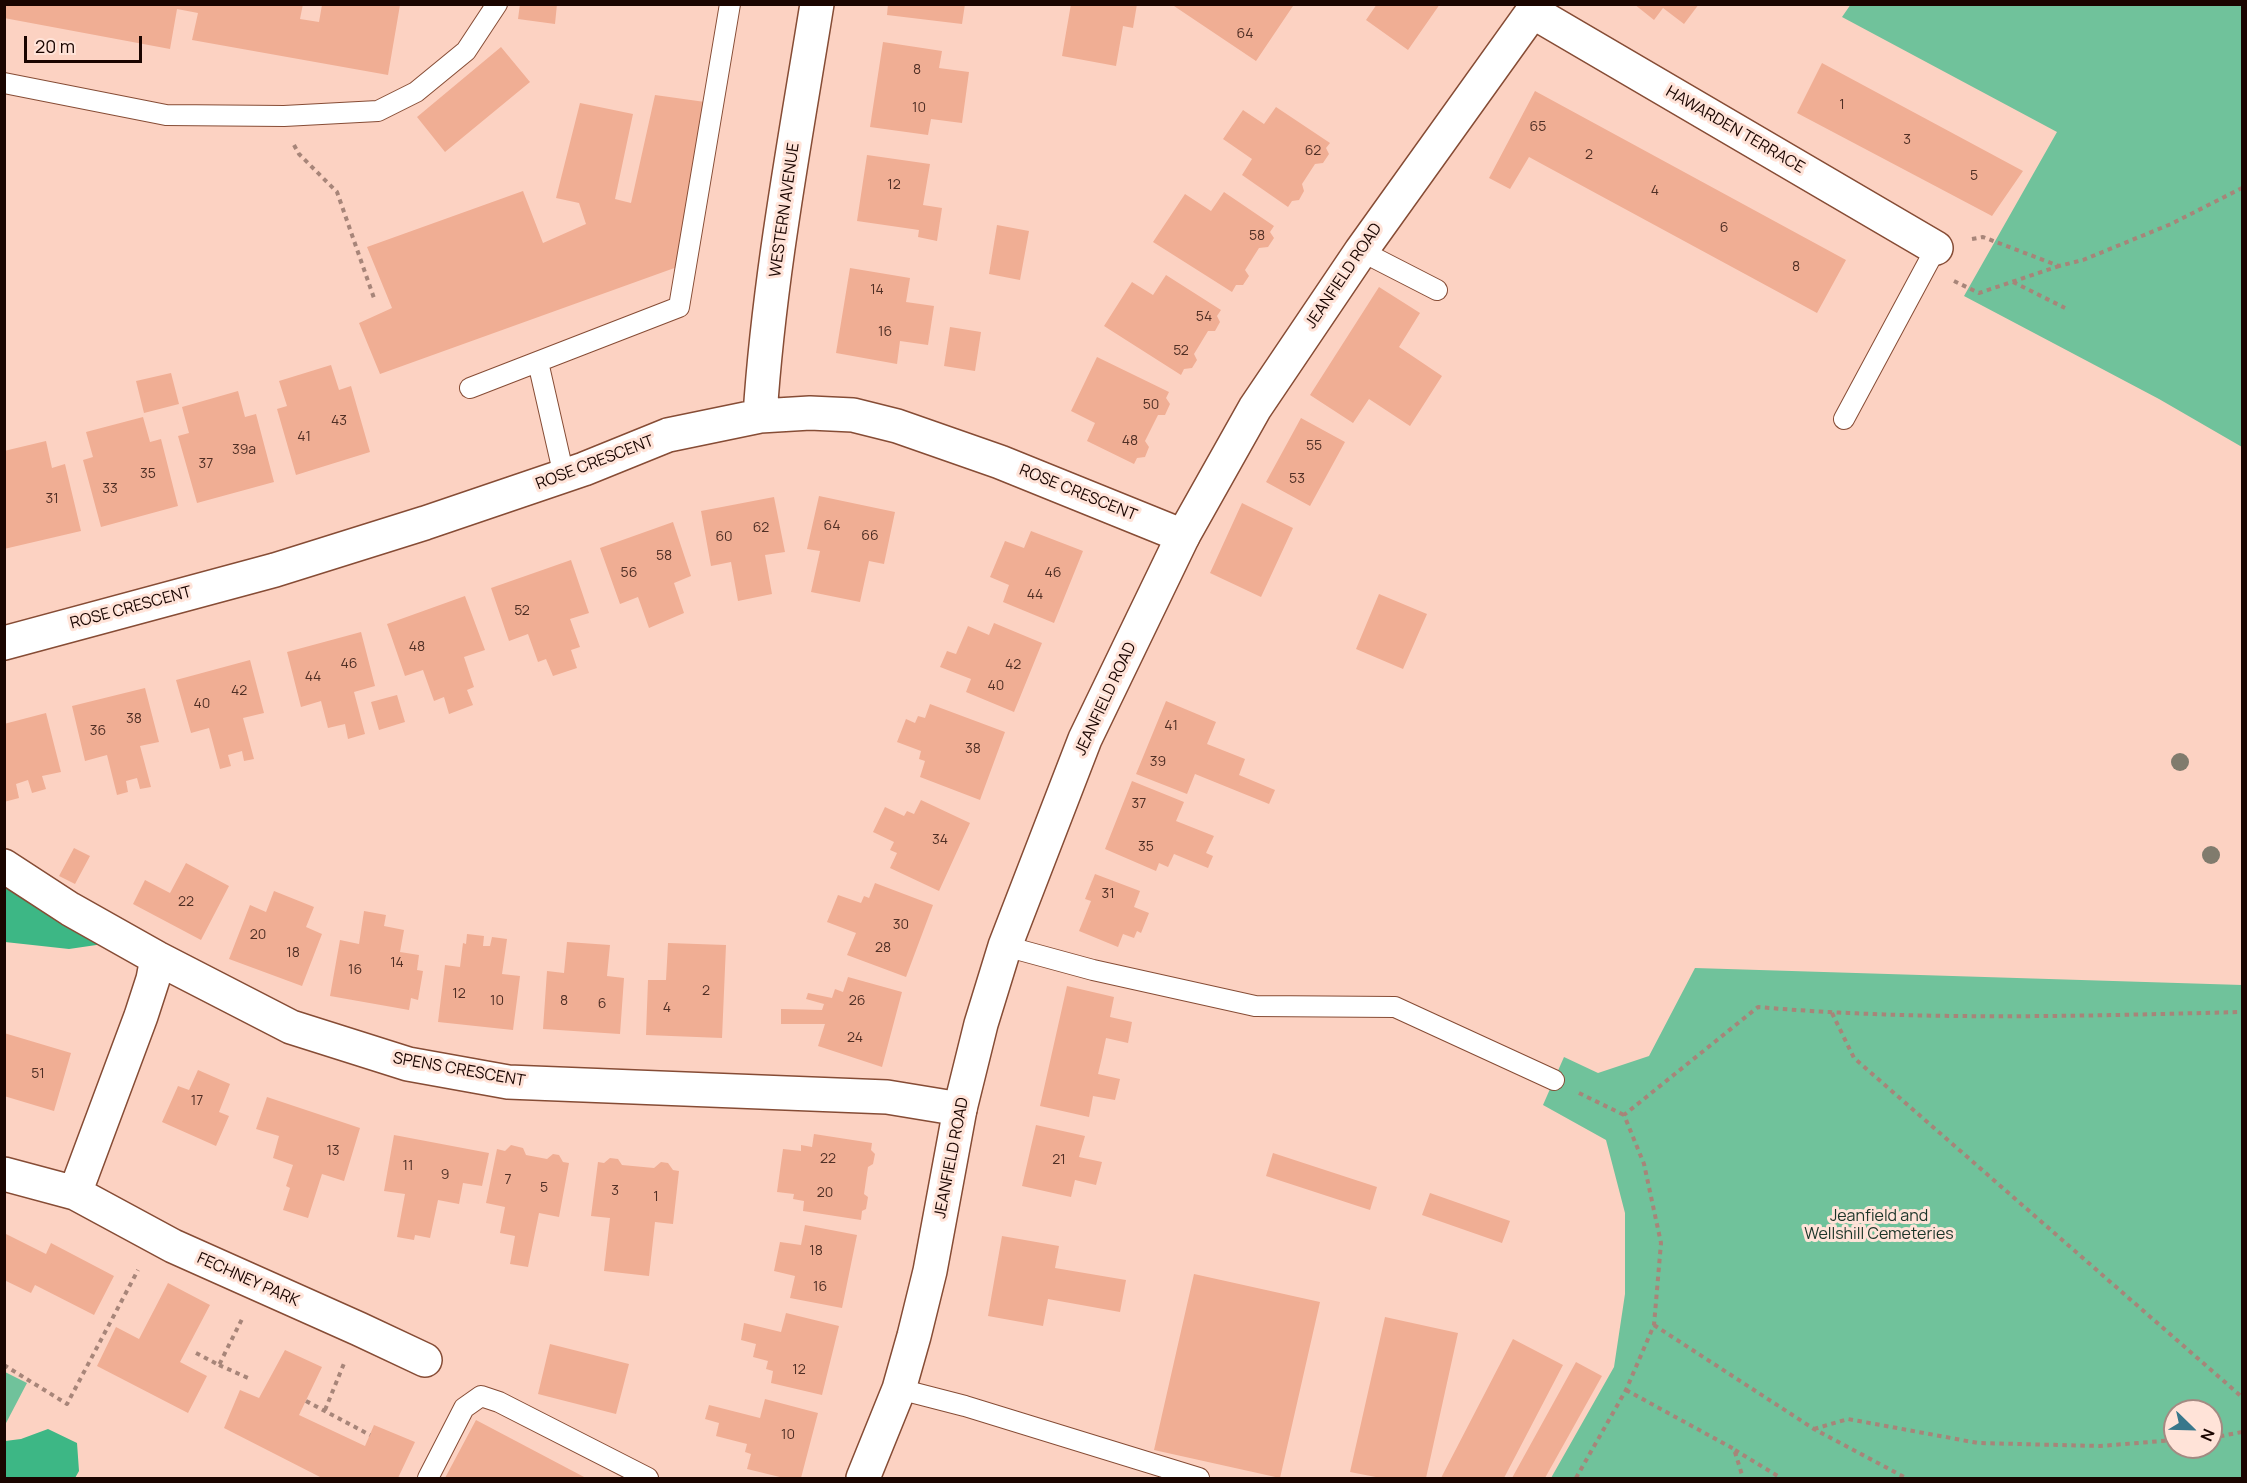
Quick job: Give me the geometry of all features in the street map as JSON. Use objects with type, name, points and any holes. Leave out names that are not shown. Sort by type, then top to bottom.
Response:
[{"type":"street","name":"WESTERN AVENUE","points":[[760,416],[768,326],[817,4]]},
{"type":"street","name":"JEANFIELD ROAD","points":[[863,1479],[899,1389],[930,1271],[960,1109],[981,1024],[1005,946],[1085,739],[1183,536],[1255,408],[1360,250],[1536,8]]},
{"type":"street","name":"HAWARDEN TERRACE","points":[[1536,8],[1931,257]]},
{"type":"street","name":"ROSE CRESCENT","points":[[4,643],[275,570],[564,476],[668,435],[760,416],[810,413],[853,415],[897,426],[1000,462],[1183,536]]},
{"type":"street","name":"SPENS CRESCENT","points":[[4,866],[70,909],[157,958],[291,1027],[408,1064],[508,1082],[887,1097],[960,1109]]},
{"type":"street","points":[[75,1193],[141,1016],[157,958]]},
{"type":"street","name":"FECHNEY PARK","points":[[4,1174],[75,1193],[155,1237],[425,1360]]},
{"type":"lane","points":[[4,83],[166,115],[284,116],[378,111],[416,92],[466,51],[497,4]]},
{"type":"lane","points":[[470,388],[679,307],[730,4]]},
{"type":"lane","points":[[1360,250],[1437,290]]},
{"type":"lane","points":[[1844,419],[1931,257]]},
{"type":"lane","points":[[538,362],[564,476]]},
{"type":"lane","points":[[1005,946],[1093,970],[1255,1006],[1395,1007],[1554,1080]]},
{"type":"lane","points":[[899,1389],[965,1406],[1199,1479]]},
{"type":"lane","points":[[428,1479],[465,1408],[481,1396],[499,1402],[648,1479]]},
{"type":"path","points":[[284,116],[290,138],[299,154],[336,192],[375,301]]},
{"type":"path","points":[[1931,257],[1979,293],[2083,260],[2171,224],[2242,188]]},
{"type":"path","points":[[1931,257],[1983,237],[2059,266]]},
{"type":"path","points":[[2012,282],[2065,308]]},
{"type":"path","points":[[1624,1116],[1758,1007],[1832,1013],[2076,1016],[2242,1012]]},
{"type":"path","points":[[1832,1013],[1854,1058],[2242,1397]]},
{"type":"path","points":[[1554,1080],[1624,1116],[1644,1164],[1661,1244],[1653,1325],[1626,1390],[1576,1479]]},
{"type":"path","points":[[4,1365],[67,1404],[155,1237]]},
{"type":"path","points":[[219,1365],[259,1286]]},
{"type":"path","points":[[1653,1325],[1814,1429],[1906,1479]]},
{"type":"path","points":[[325,1410],[359,1329]]},
{"type":"path","points":[[196,1353],[248,1378]]},
{"type":"path","points":[[1626,1390],[1734,1449],[1781,1479]]},
{"type":"path","points":[[306,1401],[370,1435]]},
{"type":"path","points":[[1814,1429],[1848,1419],[1978,1443],[2100,1446],[2163,1441]]},
{"type":"path","points":[[2223,1436],[2242,1432]]},
{"type":"path","points":[[1734,1449],[1743,1479]]},
{"type":"green space","points":[[1851,4],[2242,5],[2242,447],[2159,399],[1964,296],[2057,132],[1842,17]]},
{"type":"green space","points":[[4,877],[110,943],[69,949],[5,942]]},
{"type":"green space","name":"Jeanfield and Wellshill Cemeteries","points":[[1695,968],[2242,985],[2242,1478],[1551,1478],[1614,1367],[1625,1294],[1625,1213],[1606,1140],[1543,1105],[1564,1057],[1598,1073],[1649,1056]]},
{"type":"green space","points":[[5,1372],[27,1383],[5,1425]]},
{"type":"green space","points":[[48,1429],[77,1443],[79,1471],[75,1478],[5,1478],[5,1441],[21,1439]]},
{"type":"building","points":[[4,4],[303,4],[300,19],[319,22],[322,5],[400,5],[388,75],[192,40],[198,13],[177,9],[170,49],[4,18]]},
{"type":"building","points":[[520,4],[557,4],[555,24],[518,19]]},
{"type":"building","points":[[888,4],[965,4],[962,24],[887,15]]},
{"type":"building","points":[[1071,4],[1137,4],[1133,28],[1123,26],[1116,66],[1062,56]]},
{"type":"building","points":[[1171,4],[1291,4],[1293,6],[1256,61]]},
{"type":"building","points":[[1377,4],[1440,4],[1408,50],[1366,20]]},
{"type":"building","points":[[1634,4],[1699,4],[1684,24],[1663,8],[1654,20]]},
{"type":"building","points":[[883,42],[942,51],[939,68],[969,72],[962,123],[931,119],[928,135],[870,127]]},
{"type":"building","points":[[501,47],[530,82],[445,152],[417,117]]},
{"type":"building","points":[[1822,63],[2023,171],[1992,216],[1797,113]]},
{"type":"building","points":[[1535,91],[1846,260],[1817,313],[1529,157],[1510,189],[1489,178]]},
{"type":"building","points":[[655,95],[705,102],[680,266],[380,374],[359,323],[392,308],[367,247],[523,191],[543,243],[586,224],[579,203],[556,198],[580,103],[633,114],[615,199],[631,203]]},
{"type":"building","points":[[1276,107],[1330,143],[1326,148],[1329,154],[1323,163],[1315,164],[1302,184],[1304,191],[1299,200],[1292,201],[1288,207],[1242,175],[1252,159],[1223,139],[1243,110],[1264,124]]},
{"type":"building","points":[[867,155],[930,164],[923,205],[942,208],[937,241],[918,237],[919,230],[857,221]]},
{"type":"building","points":[[1224,192],[1274,226],[1270,232],[1274,238],[1268,247],[1259,248],[1245,270],[1249,276],[1243,285],[1236,285],[1232,292],[1153,242],[1185,194],[1211,211]]},
{"type":"building","points":[[997,225],[1029,231],[1020,280],[989,274]]},
{"type":"building","points":[[850,268],[910,278],[906,302],[934,306],[928,345],[900,341],[897,364],[836,353]]},
{"type":"building","points":[[1166,275],[1221,310],[1217,316],[1220,322],[1215,331],[1208,331],[1194,354],[1197,360],[1192,368],[1184,369],[1181,375],[1104,326],[1132,282],[1153,295]]},
{"type":"building","points":[[1379,287],[1420,313],[1399,347],[1442,376],[1410,426],[1369,399],[1353,423],[1310,395]]},
{"type":"building","points":[[950,327],[981,332],[975,371],[944,366]]},
{"type":"building","points":[[1097,357],[1169,392],[1166,398],[1170,404],[1165,415],[1158,415],[1145,441],[1149,447],[1145,457],[1137,458],[1134,464],[1087,441],[1095,423],[1071,411]]},
{"type":"building","points":[[331,365],[339,390],[351,386],[370,452],[296,475],[277,409],[287,406],[279,381]]},
{"type":"building","points":[[171,373],[179,404],[144,413],[136,381]]},
{"type":"building","points":[[238,391],[245,417],[256,414],[274,482],[197,503],[178,436],[189,433],[182,407]]},
{"type":"building","points":[[143,417],[150,442],[161,439],[178,506],[101,527],[83,460],[93,457],[86,432]]},
{"type":"building","points":[[1301,418],[1345,442],[1310,506],[1266,482]]},
{"type":"building","points":[[46,441],[52,468],[65,464],[81,531],[4,549],[4,451]]},
{"type":"building","points":[[819,496],[895,512],[884,564],[869,561],[860,602],[811,592],[820,551],[807,549]]},
{"type":"building","points":[[774,497],[785,552],[765,555],[772,594],[738,601],[731,562],[711,566],[701,511]]},
{"type":"building","points":[[1242,503],[1293,528],[1261,597],[1210,573]]},
{"type":"building","points":[[673,522],[691,576],[674,583],[684,613],[649,628],[638,597],[620,604],[600,548]]},
{"type":"building","points":[[1031,531],[1083,551],[1054,623],[1003,602],[1009,585],[990,577],[1005,541],[1024,548]]},
{"type":"building","points":[[571,560],[589,613],[570,619],[580,647],[571,650],[577,668],[553,676],[546,659],[538,662],[528,634],[509,641],[491,588]]},
{"type":"building","points":[[1379,594],[1427,614],[1403,669],[1356,649]]},
{"type":"building","points":[[465,596],[485,650],[464,657],[474,687],[467,690],[473,705],[449,714],[444,697],[434,701],[423,670],[405,676],[387,624]]},
{"type":"building","points":[[994,623],[1042,643],[1014,712],[966,692],[971,679],[940,667],[947,651],[956,654],[968,626],[989,635]]},
{"type":"building","points":[[361,632],[375,686],[354,692],[365,734],[348,739],[345,724],[328,728],[321,701],[301,707],[287,652]]},
{"type":"building","points":[[250,660],[264,713],[243,718],[254,759],[244,761],[242,751],[228,755],[231,766],[220,769],[209,728],[191,733],[176,680]]},
{"type":"building","points":[[145,688],[159,742],[140,746],[151,787],[140,789],[137,778],[126,781],[128,792],[117,795],[107,755],[85,761],[72,706]]},
{"type":"building","points":[[397,695],[405,722],[379,730],[371,702]]},
{"type":"building","points":[[1166,701],[1216,722],[1207,744],[1245,759],[1239,775],[1275,790],[1269,804],[1195,774],[1187,794],[1136,774]]},
{"type":"building","points":[[930,704],[1005,732],[980,800],[920,777],[925,761],[919,759],[921,751],[897,742],[906,719],[915,723],[918,716],[925,718]]},
{"type":"building","points":[[46,713],[61,772],[42,776],[46,789],[32,793],[28,780],[16,784],[19,798],[4,802],[4,724]]},
{"type":"building","points":[[1132,781],[1184,802],[1176,821],[1214,836],[1206,853],[1213,856],[1208,868],[1174,854],[1168,867],[1159,863],[1156,871],[1105,849]]},
{"type":"building","points":[[921,800],[970,823],[939,891],[890,868],[897,853],[890,850],[894,842],[873,832],[885,807],[904,816],[907,811],[914,814]]},
{"type":"building","points":[[74,848],[90,856],[75,884],[59,876]]},
{"type":"building","points":[[186,863],[229,886],[201,940],[133,904],[145,880],[170,893]]},
{"type":"building","points":[[1095,874],[1140,891],[1134,907],[1149,913],[1141,933],[1137,931],[1134,938],[1123,934],[1118,947],[1079,931],[1091,901],[1085,899]]},
{"type":"building","points":[[875,883],[933,905],[906,977],[847,955],[856,933],[827,922],[838,895],[861,903],[864,896],[869,898]]},
{"type":"building","points":[[274,891],[314,907],[306,927],[322,934],[302,986],[229,959],[250,905],[266,912]]},
{"type":"building","points":[[364,911],[386,915],[384,926],[404,930],[400,952],[419,955],[417,970],[423,971],[418,1000],[411,998],[409,1010],[330,996],[340,940],[359,944]]},
{"type":"building","points":[[467,934],[484,936],[483,946],[490,946],[492,937],[507,939],[502,974],[520,976],[513,1030],[438,1022],[445,965],[460,967],[463,943],[466,944]]},
{"type":"building","points":[[567,942],[610,945],[607,976],[624,978],[620,1034],[543,1029],[547,971],[564,973]]},
{"type":"building","points":[[668,943],[726,945],[722,1038],[646,1035],[648,980],[666,980]]},
{"type":"building","points":[[848,977],[902,992],[882,1067],[818,1046],[825,1024],[781,1024],[781,1009],[822,1010],[824,1004],[806,999],[808,993],[832,998],[835,989],[843,992]]},
{"type":"building","points":[[1067,986],[1114,997],[1110,1017],[1132,1022],[1128,1043],[1106,1038],[1098,1074],[1120,1079],[1115,1100],[1093,1096],[1089,1117],[1040,1106]]},
{"type":"building","points":[[4,1033],[71,1053],[54,1111],[4,1096]]},
{"type":"building","points":[[198,1070],[230,1084],[219,1112],[229,1116],[216,1146],[162,1122],[178,1086],[189,1090]]},
{"type":"building","points":[[267,1097],[360,1128],[344,1181],[322,1174],[308,1218],[283,1210],[290,1188],[286,1186],[293,1165],[273,1158],[279,1136],[256,1129]]},
{"type":"building","points":[[1036,1125],[1085,1136],[1079,1157],[1102,1162],[1096,1185],[1075,1180],[1071,1197],[1022,1186]]},
{"type":"building","points":[[814,1134],[872,1143],[871,1150],[875,1154],[873,1164],[868,1167],[864,1194],[868,1197],[861,1220],[803,1211],[804,1201],[793,1199],[794,1194],[777,1192],[783,1149],[801,1151],[801,1145],[812,1147]]},
{"type":"building","points":[[394,1135],[489,1153],[482,1186],[463,1183],[459,1204],[438,1200],[430,1238],[415,1235],[414,1240],[397,1237],[405,1194],[384,1191]]},
{"type":"building","points":[[511,1145],[523,1148],[526,1155],[547,1159],[553,1154],[559,1155],[563,1162],[569,1163],[559,1217],[539,1213],[528,1267],[510,1264],[515,1236],[500,1233],[505,1207],[486,1203],[497,1149],[505,1151]]},
{"type":"building","points":[[1273,1153],[1377,1187],[1370,1210],[1266,1176]]},
{"type":"building","points":[[610,1158],[618,1159],[622,1165],[654,1168],[661,1162],[668,1163],[673,1170],[679,1171],[673,1224],[655,1222],[649,1276],[604,1271],[610,1218],[591,1216],[598,1162],[604,1163]]},
{"type":"building","points":[[1430,1193],[1510,1221],[1502,1243],[1422,1215]]},
{"type":"building","points":[[805,1225],[857,1235],[842,1308],[790,1298],[795,1276],[774,1271],[780,1242],[801,1245]]},
{"type":"building","points":[[4,1233],[46,1254],[51,1243],[114,1276],[94,1315],[35,1285],[31,1293],[4,1280]]},
{"type":"building","points":[[1002,1236],[1059,1246],[1055,1268],[1126,1280],[1120,1312],[1048,1299],[1043,1326],[988,1316]]},
{"type":"building","points":[[1194,1274],[1320,1302],[1280,1478],[1154,1450]]},
{"type":"building","points":[[168,1283],[210,1305],[180,1362],[207,1376],[188,1413],[97,1366],[116,1327],[139,1339]]},
{"type":"building","points":[[786,1313],[839,1326],[822,1395],[771,1383],[773,1371],[766,1369],[768,1361],[753,1357],[756,1344],[741,1340],[744,1323],[781,1332]]},
{"type":"building","points":[[1385,1317],[1458,1333],[1426,1478],[1381,1478],[1350,1472]]},
{"type":"building","points":[[1513,1339],[1563,1365],[1504,1478],[1441,1478]]},
{"type":"building","points":[[550,1344],[629,1364],[616,1414],[538,1394]]},
{"type":"building","points":[[285,1350],[322,1367],[299,1415],[365,1446],[374,1425],[415,1442],[398,1478],[322,1478],[224,1428],[240,1390],[259,1398]]},
{"type":"building","points":[[1576,1362],[1602,1376],[1545,1478],[1512,1478]]},
{"type":"building","points":[[765,1399],[818,1413],[801,1478],[784,1478],[747,1469],[751,1454],[745,1452],[747,1444],[716,1436],[719,1423],[705,1419],[709,1405],[760,1418]]},
{"type":"building","points":[[476,1420],[586,1478],[445,1478]]}]
